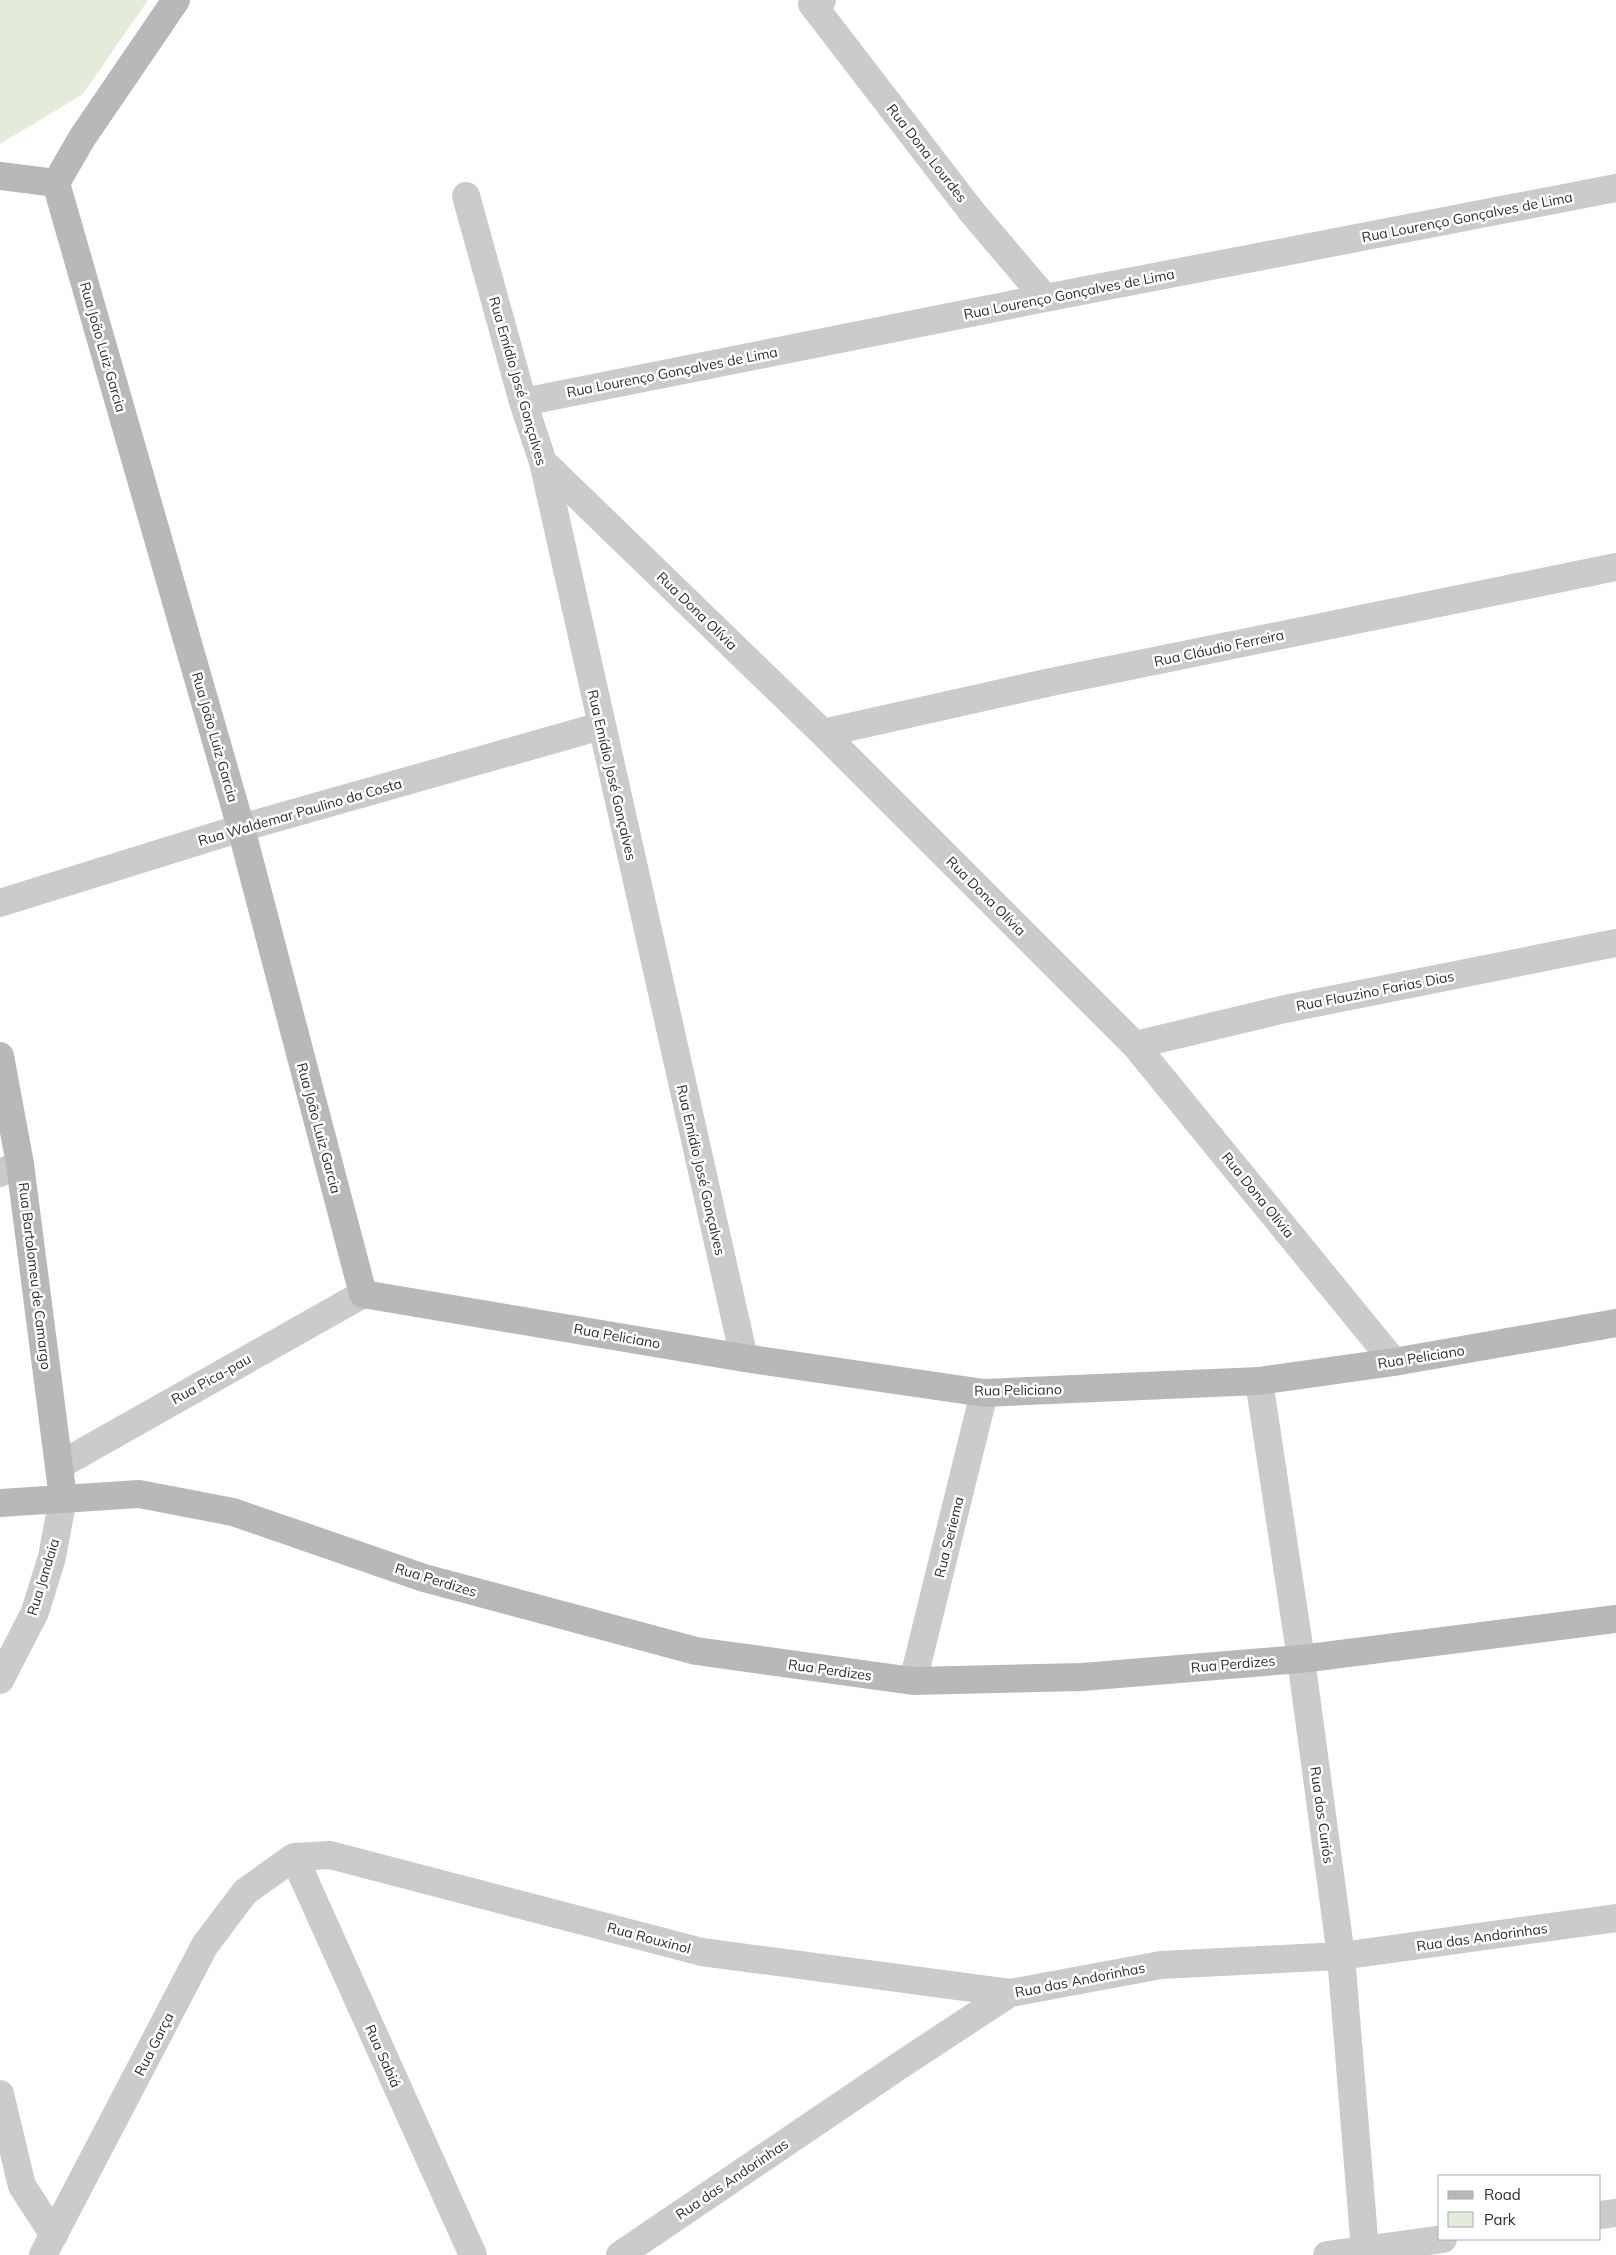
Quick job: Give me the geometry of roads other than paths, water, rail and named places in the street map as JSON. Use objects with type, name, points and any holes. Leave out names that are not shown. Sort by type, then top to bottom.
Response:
[{"type":"street","points":[[0,176],[56,183],[82,138],[176,0]]},
{"type":"street","name":"Rua Dona Lourdes","points":[[817,2],[972,212],[1045,298]]},
{"type":"street","name":"Rua João Luiz Garcia","points":[[56,183],[241,828],[363,1294]]},
{"type":"street","name":"Rua Lourenço Gonçalves de Lima","points":[[523,402],[1045,298],[1616,188]]},
{"type":"street","name":"Rua Emídio José Gonçalves","points":[[466,196],[523,402],[543,462],[744,1358]]},
{"type":"street","name":"Rua Dona Olívia","points":[[543,462],[823,733],[1135,1045],[1394,1362]]},
{"type":"street","name":"Rua Cláudio Ferreira","points":[[823,733],[1052,682],[1616,567]]},
{"type":"street","name":"Rua Waldemar Paulino da Costa","points":[[0,903],[241,828],[601,726]]},
{"type":"street","name":"Rua Flauzino Farias Dias","points":[[1135,1045],[1285,1009],[1616,943]]},
{"type":"street","name":"Rua Bartolomeu de Camargo","points":[[0,1056],[10,1169],[60,1465],[63,1498]]},
{"type":"street","name":"Rua Peliciano","points":[[363,1294],[744,1358],[984,1393],[1259,1382],[1394,1362],[1616,1323]]},
{"type":"street","name":"Rua Pica-pau","points":[[60,1465],[363,1294]]},
{"type":"street","name":"Rua dos Curiós","points":[[1259,1382],[1301,1659],[1341,1956],[1365,2250]]},
{"type":"street","name":"Rua Seriema","points":[[913,1681],[984,1393]]},
{"type":"street","name":"Rua Perdizes","points":[[0,1503],[139,1494],[232,1512],[424,1578],[696,1651],[913,1681],[1082,1677],[1301,1659],[1616,1619]]},
{"type":"street","name":"Rua Jandaia","points":[[0,1680],[35,1612],[52,1557],[63,1498]]},
{"type":"street","name":"Rua Rouxinol","points":[[294,1856],[338,1856],[702,1952],[1010,1993]]},
{"type":"street","name":"Rua Garça","points":[[48,2245],[205,1945],[245,1892],[294,1856]]},
{"type":"street","name":"Rua Sabiá","points":[[294,1856],[472,2255]]},
{"type":"street","name":"Rua das Andorinhas","points":[[620,2255],[1010,1993],[1161,1965],[1341,1956],[1616,1918]]},
{"type":"street","points":[[0,2094],[11,2182],[48,2245]]},
{"type":"street","points":[[1601,2215],[1616,2213]]},
{"type":"street","points":[[1327,2255],[1438,2240]]}]
